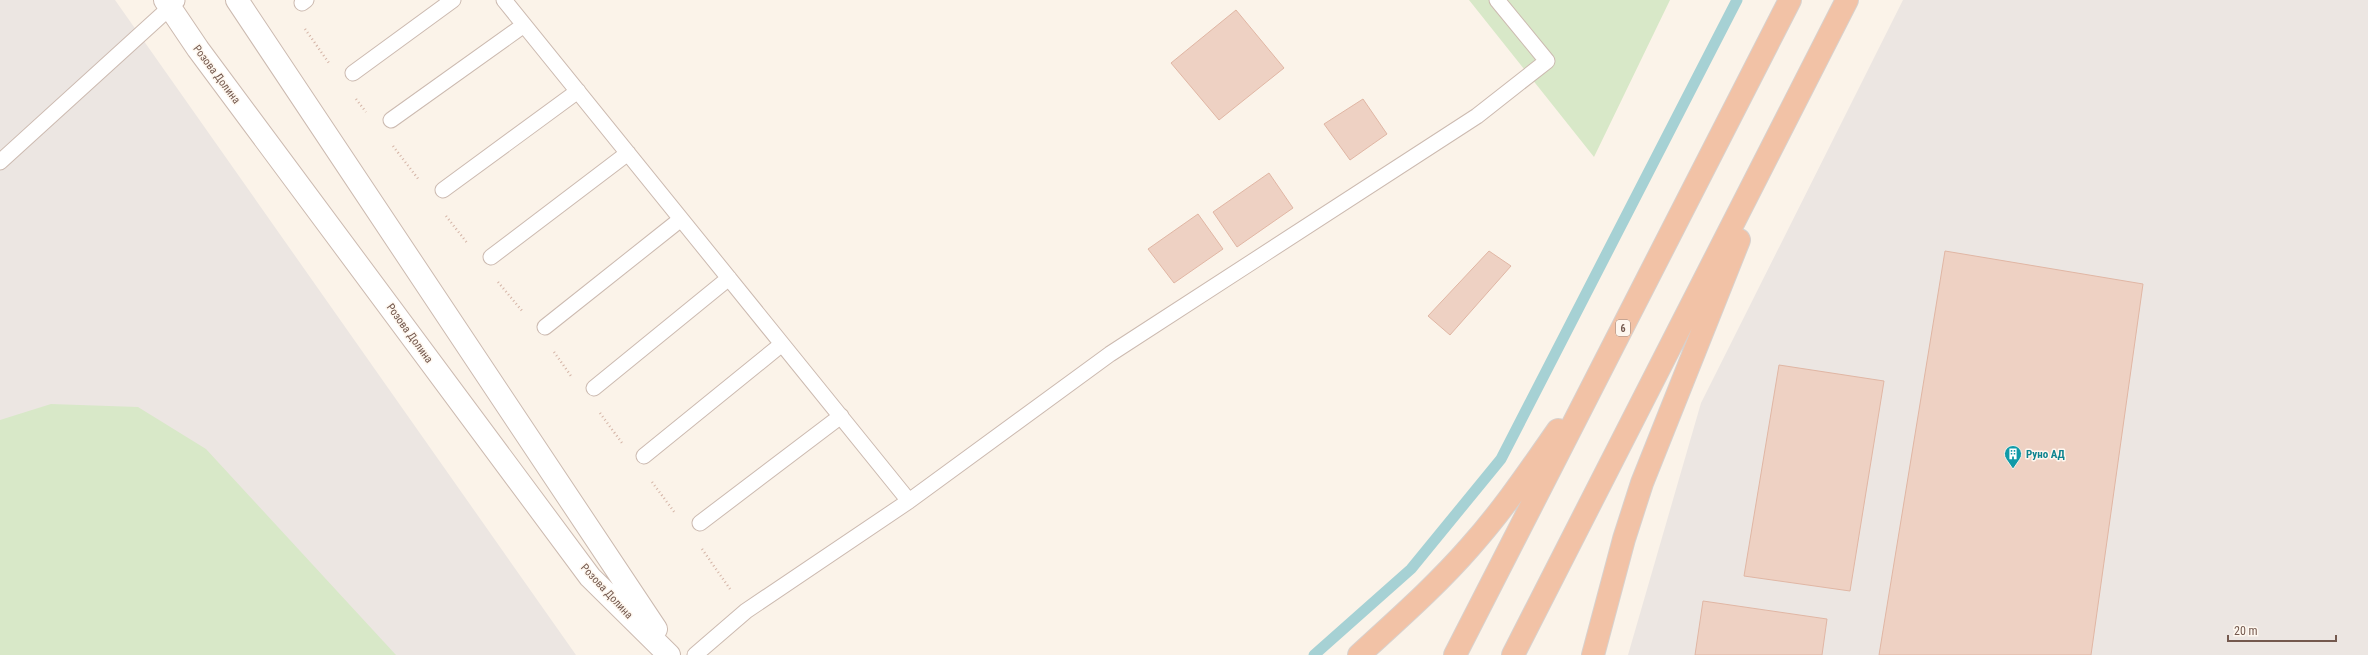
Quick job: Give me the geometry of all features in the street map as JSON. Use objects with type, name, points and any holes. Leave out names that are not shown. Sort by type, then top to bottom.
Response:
[{"type":"highway","name":"6","points":[[1455,655],[1790,0]]},
{"type":"highway","points":[[1513,655],[1847,0]]},
{"type":"highway","points":[[1593,655],[1624,538],[1647,469],[1796,99]]},
{"type":"highway","points":[[1359,655],[1416,603],[1470,547],[1497,515],[1601,371]]},
{"type":"street","name":"Розова Долина","points":[[238,0],[674,655]]},
{"type":"street","name":"Розова Долина","points":[[171,2],[198,49],[590,577],[670,655]]},
{"type":"lane","points":[[353,73],[453,0]]},
{"type":"lane","points":[[504,0],[909,500]]},
{"type":"lane","points":[[695,655],[746,611],[909,500],[1110,354],[1477,116],[1547,61],[1497,0]]},
{"type":"lane","points":[[0,162],[171,2]]},
{"type":"lane","points":[[391,120],[524,25]]},
{"type":"lane","points":[[443,190],[578,92]]},
{"type":"lane","points":[[491,257],[628,153]]},
{"type":"lane","points":[[545,327],[681,219]]},
{"type":"lane","points":[[594,388],[729,278]]},
{"type":"lane","points":[[644,456],[782,344]]},
{"type":"lane","points":[[700,523],[841,416]]},
{"type":"path","points":[[301,23],[333,68]]},
{"type":"path","points":[[352,93],[371,118]]},
{"type":"path","points":[[390,143],[423,186]]},
{"type":"path","points":[[442,210],[469,245]]},
{"type":"path","points":[[496,280],[524,314]]},
{"type":"path","points":[[552,350],[575,381]]},
{"type":"path","points":[[599,412],[627,449]]},
{"type":"path","points":[[651,481],[679,518]]},
{"type":"path","points":[[698,543],[746,611]]},
{"type":"shaded area","points":[[0,0],[115,0],[576,655],[0,655]]},
{"type":"shaded area","points":[[1903,0],[2368,0],[2368,655],[1628,655],[1701,403]]},
{"type":"green space","points":[[1469,0],[1670,0],[1594,157]]},
{"type":"green space","points":[[51,404],[138,407],[206,449],[396,655],[0,655],[0,420]]},
{"type":"building","points":[[1236,10],[1284,68],[1219,120],[1171,63]]},
{"type":"building","points":[[1363,99],[1387,134],[1350,160],[1324,124]]},
{"type":"building","points":[[1269,173],[1293,208],[1237,247],[1213,212]]},
{"type":"building","points":[[1198,214],[1223,249],[1174,283],[1148,249]]},
{"type":"building","points":[[1489,251],[1511,266],[1450,335],[1428,316]]},
{"type":"building","name":"Руно АД","points":[[1945,251],[2143,284],[2091,655],[1879,655]]},
{"type":"building","points":[[1779,365],[1884,381],[1850,591],[1744,576]]},
{"type":"building","points":[[1703,601],[1827,619],[1822,655],[1695,655]]},
{"type":"waterway","points":[[1314,655],[1411,569],[1501,459],[1737,0]]},
{"type":"place","name":"Руно АД","points":[[2013,469]]}]
